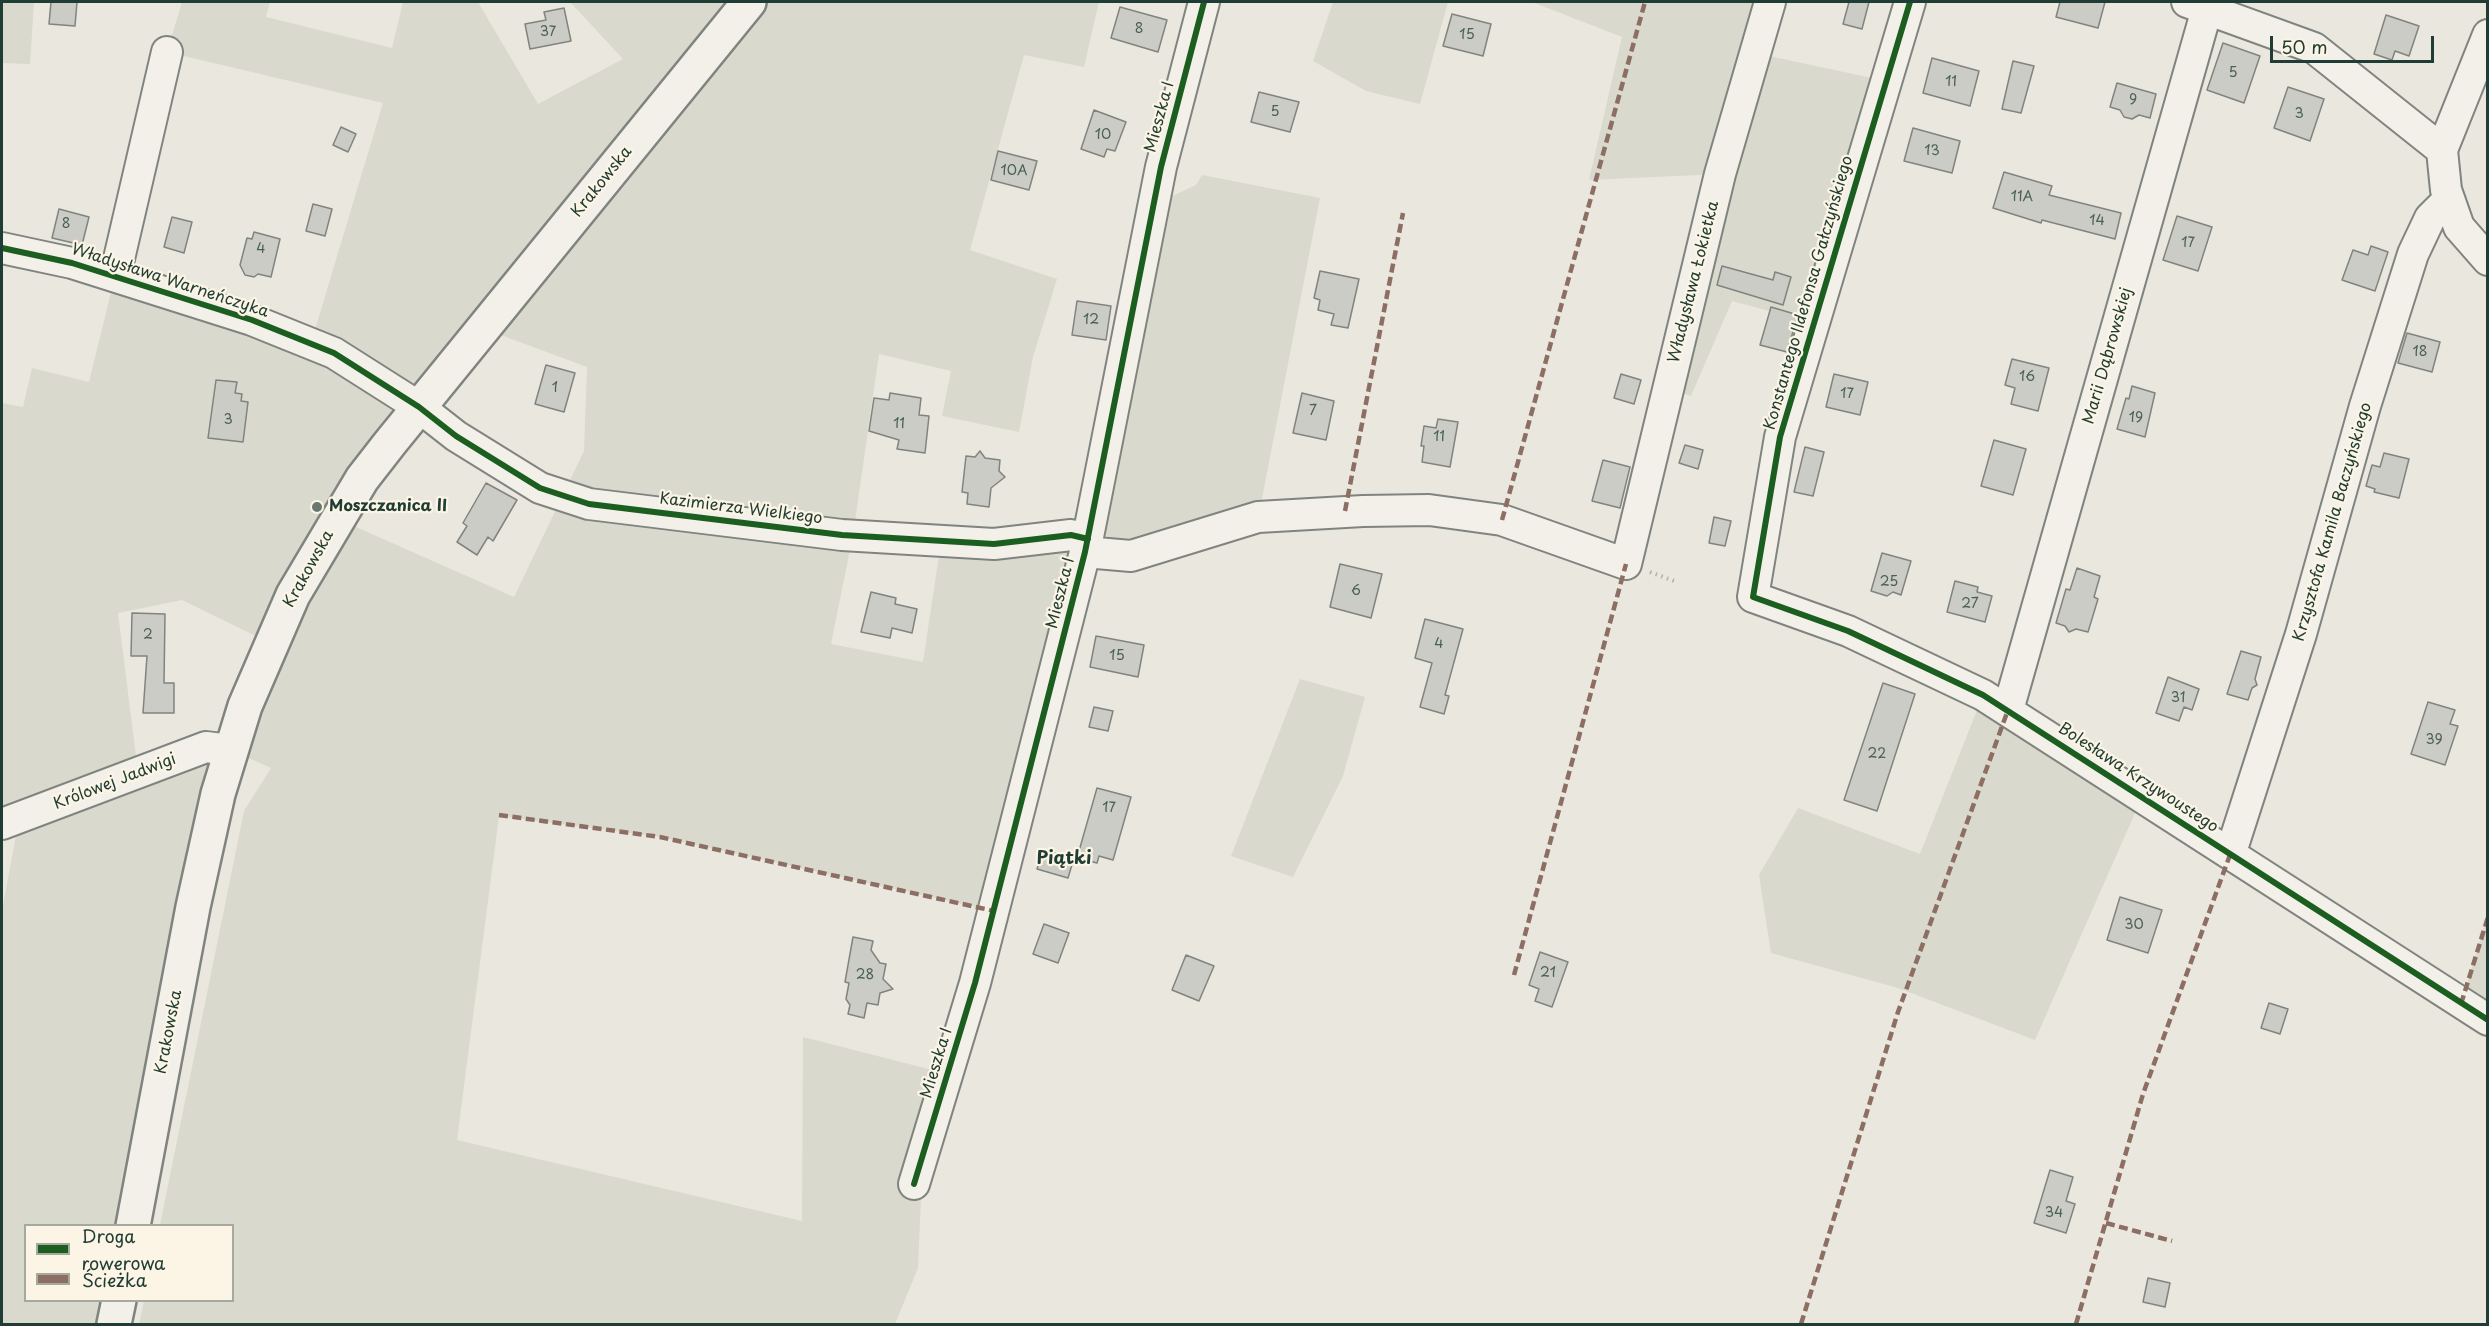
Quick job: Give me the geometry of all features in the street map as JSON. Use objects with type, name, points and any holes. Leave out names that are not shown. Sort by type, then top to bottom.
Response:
[{"type":"main road","name":"Krakowska","points":[[133,1224],[193,907],[218,794],[231,750],[270,643],[310,565],[362,479],[749,2]]},
{"type":"main road","points":[[114,1324],[119,1302]]},
{"type":"street","name":"Mieszka I","points":[[914,1184],[975,983],[1086,545],[1161,167],[1204,2]]},
{"type":"street","name":"Władysława Łokietka","points":[[1086,545],[1131,556],[1258,517],[1429,510],[1502,520],[1626,564],[1720,174],[1770,2]]},
{"type":"street","name":"Konstantego Ildefonsa Gałczyńskiego","points":[[1753,597],[1780,437],[1910,2]]},
{"type":"street","points":[[2201,4],[2314,48],[2442,150]]},
{"type":"street","name":"Marii Dąbrowskiej","points":[[2008,710],[2201,4]]},
{"type":"street","points":[[2487,35],[2442,150],[2449,199],[2458,227],[2487,260]]},
{"type":"street","name":"Władysława Warneńczyka","points":[[115,276],[167,52]]},
{"type":"street","name":"Krzysztofa Kamila Baczyńskiego","points":[[2231,852],[2301,634],[2365,406],[2413,254],[2430,218],[2449,199]]},
{"type":"street","name":"Władysława Warneńczyka","points":[[2,248],[72,263],[252,320],[334,353],[419,407]]},
{"type":"street","name":"Kazimierza Wielkiego","points":[[419,407],[456,436],[540,488],[589,504],[842,535],[994,544],[1071,535],[1086,545]]},
{"type":"street","name":"Bolesława Krzywoustego","points":[[1753,597],[1848,631],[1983,695],[2231,852],[2487,1020]]},
{"type":"street","name":"Królowej Jadwigi","points":[[2,824],[206,747],[231,750]]},
{"type":"shaded area","points":[[2,2],[34,2],[30,64],[2,63]]},
{"type":"shaded area","points":[[182,2],[270,2],[266,17],[392,48],[403,2],[478,2],[538,104],[623,59],[570,2],[1099,2],[1084,67],[1024,55],[970,250],[1057,279],[1033,357],[1019,432],[942,416],[951,371],[879,354],[853,535],[831,644],[923,662],[941,542],[1071,535],[1085,552],[994,911],[660,837],[499,816],[457,1140],[802,1221],[803,1037],[948,1074],[921,1197],[918,1268],[895,1324],[139,1324],[144,1302],[234,1302],[234,1224],[160,1224],[244,811],[271,768],[231,750],[133,1224],[24,1224],[24,1302],[119,1302],[114,1324],[2,1324],[2,911],[19,819],[2,824],[2,403],[23,407],[32,368],[89,382],[115,276],[311,343],[383,103],[167,52]],"holes":[[[482,328],[587,367],[584,451],[514,597],[338,519]],[[182,600],[270,643],[230,750],[138,772],[118,613]]]},
{"type":"shaded area","points":[[1333,2],[1448,2],[1420,104],[1366,91],[1313,61]]},
{"type":"shaded area","points":[[1532,2],[1770,2],[1755,53],[1886,81],[1814,323],[1732,301],[1691,396],[1668,389],[1720,174],[1589,180],[1622,37]]},
{"type":"shaded area","points":[[1202,175],[1320,198],[1260,509],[1129,545],[1110,539],[1101,531],[1168,198],[1196,185]]},
{"type":"shaded area","points":[[1300,679],[1365,697],[1343,776],[1293,877],[1231,856]]},
{"type":"shaded area","points":[[1983,695],[2142,797],[2035,1040],[1898,988],[1771,953],[1759,875],[1798,808],[1920,854]]},
{"type":"shaded area","points":[[2487,917],[2487,1020],[2461,1004]]},
{"type":"building","points":[[51,2],[77,2],[75,26],[49,24]]},
{"type":"building","points":[[1849,2],[1869,2],[1862,29],[1843,24]]},
{"type":"building","points":[[2060,2],[2105,2],[2098,28],[2056,17]]},
{"type":"building","points":[[1120,7],[1167,20],[1158,52],[1111,38]]},
{"type":"building","points":[[564,8],[571,41],[530,49],[525,24],[546,20],[544,12]]},
{"type":"building","points":[[1452,14],[1491,24],[1483,56],[1443,46]]},
{"type":"building","points":[[2386,15],[2419,26],[2409,56],[2395,51],[2392,60],[2374,54]]},
{"type":"building","points":[[2223,43],[2260,56],[2244,103],[2207,90]]},
{"type":"building","points":[[1932,58],[1979,71],[1970,106],[1923,93]]},
{"type":"building","points":[[2013,61],[2034,66],[2021,113],[2002,109]]},
{"type":"building","points":[[2117,83],[2156,94],[2150,118],[2139,115],[2132,119],[2124,117],[2120,110],[2110,107]]},
{"type":"building","points":[[2288,87],[2324,99],[2310,141],[2274,128]]},
{"type":"building","points":[[1259,92],[1299,102],[1290,132],[1251,122]]},
{"type":"building","points":[[1094,110],[1126,122],[1115,151],[1107,149],[1104,157],[1081,149]]},
{"type":"building","points":[[341,127],[356,134],[348,152],[333,145]]},
{"type":"building","points":[[1913,128],[1960,141],[1952,173],[1904,161]]},
{"type":"building","points":[[998,151],[1037,161],[1029,190],[991,180]]},
{"type":"building","points":[[2004,172],[2052,186],[2049,195],[2121,213],[2115,239],[2042,220],[2041,223],[1993,208]]},
{"type":"building","points":[[313,204],[332,209],[325,236],[306,231]]},
{"type":"building","points":[[59,209],[89,217],[82,245],[52,238]]},
{"type":"building","points":[[2177,216],[2212,227],[2198,271],[2163,260]]},
{"type":"building","points":[[172,217],[192,222],[184,253],[164,247]]},
{"type":"building","points":[[254,232],[280,239],[271,277],[258,274],[254,277],[245,275],[240,265],[247,238],[252,239]]},
{"type":"building","points":[[2371,246],[2388,252],[2375,291],[2342,280],[2353,250],[2368,255]]},
{"type":"building","points":[[1722,266],[1773,280],[1775,272],[1791,277],[1783,305],[1717,285]]},
{"type":"building","points":[[1320,271],[1359,279],[1348,328],[1331,325],[1334,314],[1318,310],[1320,300],[1314,298]]},
{"type":"building","points":[[1077,301],[1111,306],[1106,340],[1072,335]]},
{"type":"building","points":[[1771,307],[1798,315],[1787,352],[1760,345]]},
{"type":"building","points":[[2407,333],[2440,342],[2432,372],[2398,363]]},
{"type":"building","points":[[2012,359],[2049,368],[2038,411],[2011,404],[2015,388],[2005,385]]},
{"type":"building","points":[[546,365],[575,373],[564,412],[535,404]]},
{"type":"building","points":[[1621,374],[1641,380],[1634,404],[1614,398]]},
{"type":"building","points":[[1834,374],[1868,382],[1860,415],[1826,407]]},
{"type":"building","points":[[216,380],[237,382],[235,393],[242,394],[241,401],[248,402],[243,442],[208,438]]},
{"type":"building","points":[[2132,386],[2155,393],[2145,437],[2117,429]]},
{"type":"building","points":[[890,393],[921,398],[919,415],[929,416],[925,453],[897,449],[899,440],[869,431],[874,398],[889,400]]},
{"type":"building","points":[[1302,393],[1334,401],[1326,440],[1293,433]]},
{"type":"building","points":[[1438,419],[1458,422],[1450,467],[1422,462],[1424,446],[1421,446],[1424,426],[1436,428]]},
{"type":"building","points":[[1994,440],[2026,449],[2013,495],[1981,486]]},
{"type":"building","points":[[1685,445],[1703,450],[1698,469],[1679,463]]},
{"type":"building","points":[[1805,447],[1824,452],[1813,496],[1794,492]]},
{"type":"building","points":[[980,451],[985,458],[1000,460],[999,471],[1005,477],[991,488],[989,507],[967,504],[968,493],[962,492],[966,456],[975,457]]},
{"type":"building","points":[[2384,453],[2409,459],[2399,498],[2374,492],[2375,489],[2366,486],[2372,465],[2380,467]]},
{"type":"building","points":[[1603,460],[1630,467],[1620,508],[1592,501]]},
{"type":"building","points":[[486,483],[517,500],[493,541],[488,537],[477,555],[457,542],[467,526],[463,523]]},
{"type":"building","points":[[1714,517],[1731,521],[1725,546],[1709,543]]},
{"type":"building","points":[[1882,553],[1911,561],[1901,595],[1893,592],[1887,596],[1871,591]]},
{"type":"building","points":[[1340,564],[1382,574],[1371,618],[1330,607]]},
{"type":"building","points":[[2077,568],[2100,576],[2094,597],[2098,599],[2088,632],[2076,629],[2069,632],[2065,626],[2056,623],[2066,589],[2070,590]]},
{"type":"building","points":[[1955,581],[1978,587],[1977,592],[1992,596],[1985,622],[1947,612]]},
{"type":"building","points":[[871,592],[896,598],[895,604],[917,609],[912,633],[892,628],[890,638],[861,632]]},
{"type":"building","points":[[132,613],[165,614],[164,683],[174,683],[174,713],[143,713],[147,656],[131,656]]},
{"type":"building","points":[[1425,619],[1463,629],[1445,695],[1449,696],[1444,714],[1420,707],[1432,663],[1415,658]]},
{"type":"building","points":[[1096,636],[1144,645],[1138,677],[1090,667]]},
{"type":"building","points":[[2241,651],[2261,657],[2255,679],[2257,685],[2252,688],[2248,700],[2227,694]]},
{"type":"building","points":[[2168,677],[2199,689],[2192,710],[2184,707],[2179,721],[2156,713]]},
{"type":"building","points":[[1883,683],[1915,694],[1877,811],[1844,800]]},
{"type":"building","points":[[2428,702],[2455,710],[2450,724],[2458,726],[2445,765],[2411,754]]},
{"type":"building","points":[[1094,707],[1113,711],[1108,731],[1089,727]]},
{"type":"building","points":[[1097,788],[1131,797],[1113,860],[1099,856],[1097,863],[1077,858]]},
{"type":"building","points":[[1043,850],[1074,858],[1068,878],[1037,869]]},
{"type":"building","points":[[2120,897],[2162,910],[2148,953],[2107,940]]},
{"type":"building","points":[[1044,924],[1069,933],[1058,963],[1033,954]]},
{"type":"building","points":[[853,937],[873,941],[871,950],[880,963],[886,964],[883,979],[893,989],[880,993],[878,1005],[867,1003],[864,1018],[848,1014],[850,1005],[846,999],[849,983],[845,982]]},
{"type":"building","points":[[1540,952],[1568,962],[1552,1007],[1535,1001],[1539,989],[1529,985]]},
{"type":"building","points":[[1186,955],[1214,966],[1199,1001],[1172,990]]},
{"type":"building","points":[[2269,1003],[2288,1009],[2280,1034],[2261,1028]]},
{"type":"building","points":[[2050,1170],[2073,1177],[2066,1201],[2075,1204],[2066,1233],[2034,1223]]},
{"type":"building","points":[[2148,1278],[2170,1283],[2165,1307],[2143,1302]]},
{"type":"marked path","points":[[1502,520],[1645,2]]},
{"type":"marked path","points":[[1345,511],[1403,213]]},
{"type":"marked path","points":[[1514,975],[1626,564]]},
{"type":"marked path","points":[[1801,1324],[1898,1012],[2008,710]]},
{"type":"marked path","points":[[499,815],[660,837],[994,911]]},
{"type":"marked path","points":[[2076,1324],[2143,1094],[2231,852]]},
{"type":"marked path","points":[[2461,1004],[2488,917]]},
{"type":"marked path","points":[[2106,1223],[2172,1241]]},
{"type":"cycle path","points":[[914,1184],[975,983],[1085,552],[1161,167],[1204,2]]},
{"type":"cycle path","points":[[1910,2],[1780,437],[1753,597],[1848,631],[1983,695],[2488,1020]]},
{"type":"cycle path","points":[[2,248],[72,263],[252,320],[334,353],[419,407],[456,436],[540,488],[589,504],[842,535],[994,544],[1071,535],[1088,539]]},
{"type":"place","name":"Moszczanica II","points":[[317,507]]},
{"type":"district","name":"Piątki","points":[[1064,859]]}]
